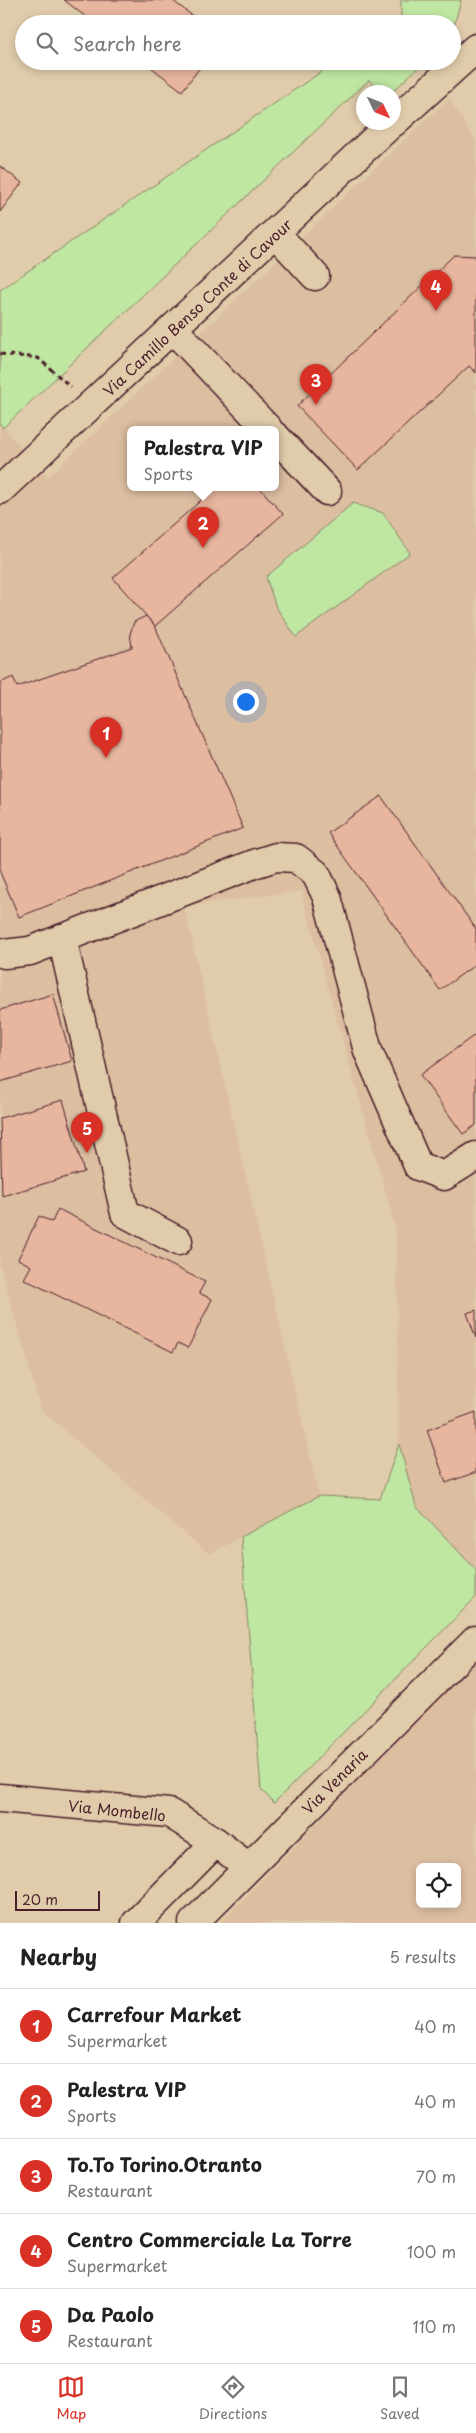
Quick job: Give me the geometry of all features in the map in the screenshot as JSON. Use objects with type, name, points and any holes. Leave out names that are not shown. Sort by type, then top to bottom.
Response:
[{"type":"street","name":"Via Camillo Benso Conte di Cavour","points":[[461,61],[476,48]]},
{"type":"street","name":"Via Camillo Benso Conte di Cavour","points":[[401,115],[451,70]]},
{"type":"street","name":"Via Camillo Benso Conte di Cavour","points":[[0,490],[276,234],[385,130]]},
{"type":"street","points":[[276,234],[315,276]]},
{"type":"street","points":[[173,329],[265,426]]},
{"type":"street","points":[[279,440],[327,491]]},
{"type":"street","points":[[0,952],[4,954],[30,951],[254,864],[276,857],[296,858],[316,874],[327,897],[368,1051],[418,1166],[444,1176],[476,1156]]},
{"type":"street","points":[[62,938],[125,1213],[178,1241]]},
{"type":"street","name":"Via Venaria","points":[[193,1923],[476,1640]]},
{"type":"street","name":"Via Mombello","points":[[0,1798],[169,1813],[216,1842],[248,1867]]},
{"type":"street","points":[[136,1923],[216,1842]]},
{"type":"path","points":[[0,354],[38,358],[73,388]]},
{"type":"shaded area","points":[[449,98],[476,142],[476,1570],[416,1506],[399,1444],[396,1230],[301,891],[184,906],[319,1496],[209,1554],[41,1410],[0,1265],[0,424],[48,477]]},
{"type":"shaded area","points":[[476,1659],[476,1923],[220,1923]]},
{"type":"green space","points":[[401,0],[461,0],[457,15],[401,15]]},
{"type":"green space","points":[[324,70],[415,70],[399,85],[374,85],[369,80],[364,85],[356,85],[356,92],[3,428],[0,424],[0,290]]},
{"type":"green space","points":[[353,503],[383,513],[410,553],[296,637],[276,607],[266,577]]},
{"type":"green space","points":[[399,1444],[416,1506],[476,1570],[476,1597],[274,1803],[261,1789],[241,1537],[319,1496],[380,1499]]},
{"type":"building","points":[[64,0],[172,0],[191,15],[83,15]]},
{"type":"building","points":[[155,70],[198,70],[182,91]]},
{"type":"building","points":[[0,166],[22,183],[0,212]]},
{"type":"building","points":[[454,255],[476,256],[476,373],[469,366],[358,470],[297,406]]},
{"type":"building","points":[[211,491],[263,491],[283,514],[155,626],[113,578]]},
{"type":"building","points":[[146,616],[155,626],[243,828],[19,917],[0,872],[0,683],[13,677],[17,687],[132,647],[130,634],[134,622]]},
{"type":"building","points":[[381,796],[476,929],[476,964],[440,990],[328,833]]},
{"type":"building","points":[[53,994],[72,1061],[0,1082],[0,1010]]},
{"type":"building","points":[[476,1034],[476,1125],[463,1134],[420,1075]]},
{"type":"building","points":[[63,1100],[84,1172],[2,1196],[0,1118]]},
{"type":"building","points":[[58,1209],[205,1282],[199,1293],[212,1299],[188,1348],[178,1343],[173,1352],[24,1279],[31,1266],[18,1259],[39,1216],[52,1222]]},
{"type":"building","points":[[476,1310],[476,1338],[467,1313]]},
{"type":"building","points":[[476,1412],[476,1472],[446,1483],[427,1430]]},
{"type":"place","name":"Centro Commerciale La Torre","points":[[436,311]]},
{"type":"place","name":"To.To Torino.Otranto","points":[[316,405]]},
{"type":"place","name":"Palestra VIP","points":[[203,548]]},
{"type":"place","name":"Carrefour Market","points":[[106,758]]},
{"type":"place","name":"Da Paolo","points":[[87,1153]]}]
